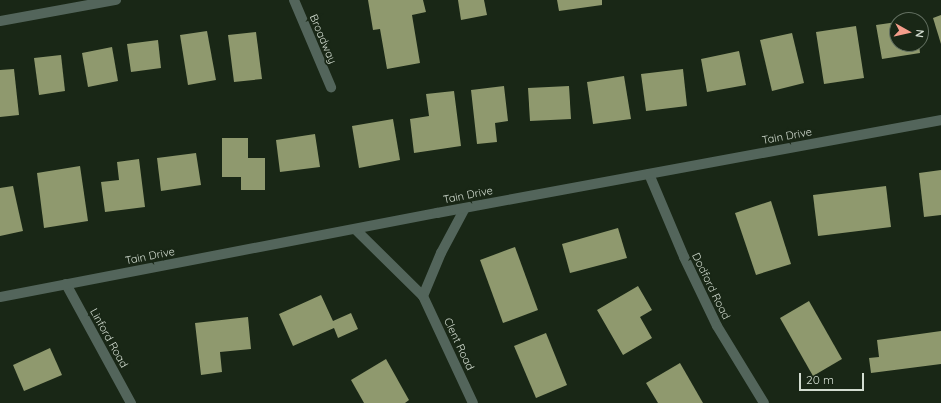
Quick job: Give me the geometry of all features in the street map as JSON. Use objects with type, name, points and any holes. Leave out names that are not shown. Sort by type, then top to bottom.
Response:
[{"type":"street","points":[[0,22],[116,0]]},
{"type":"street","name":"Broadway","points":[[294,0],[331,87]]},
{"type":"street","name":"Tain Drive","points":[[0,297],[465,208],[941,120]]},
{"type":"street","name":"Dodford Road","points":[[649,174],[684,257],[717,326],[764,403]]},
{"type":"street","points":[[423,296],[441,253],[465,208]]},
{"type":"street","name":"Clent Road","points":[[356,230],[423,296],[473,403]]},
{"type":"street","name":"Linford Road","points":[[66,284],[131,403]]},
{"type":"building","points":[[368,0],[423,0],[426,12],[412,15],[420,63],[387,69],[380,29],[373,30]]},
{"type":"building","points":[[458,0],[484,0],[487,15],[461,20]]},
{"type":"building","points":[[557,0],[602,0],[602,5],[559,11]]},
{"type":"building","points":[[941,15],[941,44],[933,18]]},
{"type":"building","points":[[889,23],[889,52],[920,53],[882,59],[876,25]]},
{"type":"building","points":[[856,26],[864,78],[824,84],[816,32]]},
{"type":"building","points":[[207,31],[216,80],[188,85],[180,35]]},
{"type":"building","points":[[256,32],[262,79],[234,82],[228,35]]},
{"type":"building","points":[[792,33],[804,83],[772,91],[760,40]]},
{"type":"building","points":[[158,40],[161,68],[131,72],[127,44]]},
{"type":"building","points":[[112,47],[118,81],[88,87],[82,53]]},
{"type":"building","points":[[739,51],[746,85],[707,92],[701,59]]},
{"type":"building","points":[[61,55],[65,91],[39,95],[34,58]]},
{"type":"building","points":[[14,69],[19,115],[0,117],[0,70]]},
{"type":"building","points":[[683,69],[687,106],[646,111],[641,74]]},
{"type":"building","points":[[624,76],[631,119],[593,124],[587,82]]},
{"type":"building","points":[[504,86],[508,121],[495,123],[497,142],[477,144],[471,90]]},
{"type":"building","points":[[569,86],[571,119],[530,121],[528,88]]},
{"type":"building","points":[[454,91],[461,146],[414,153],[410,119],[429,116],[426,94]]},
{"type":"building","points":[[393,119],[400,160],[359,168],[352,126]]},
{"type":"building","points":[[315,134],[320,167],[280,172],[276,140]]},
{"type":"building","points":[[222,138],[248,138],[248,158],[265,158],[265,190],[241,190],[241,177],[222,177]]},
{"type":"building","points":[[196,153],[201,185],[161,191],[157,158]]},
{"type":"building","points":[[139,159],[145,207],[105,212],[101,182],[119,180],[117,162]]},
{"type":"building","points":[[80,166],[88,221],[44,228],[37,173]]},
{"type":"building","points":[[941,170],[941,215],[924,217],[919,173]]},
{"type":"building","points":[[13,186],[23,231],[0,236],[0,188]]},
{"type":"building","points":[[886,186],[891,227],[818,236],[813,195]]},
{"type":"building","points":[[771,201],[791,264],[756,275],[735,213]]},
{"type":"building","points":[[618,228],[627,258],[570,273],[562,244]]},
{"type":"building","points":[[515,247],[538,310],[503,323],[480,260]]},
{"type":"building","points":[[638,286],[652,310],[640,317],[652,338],[623,355],[597,310]]},
{"type":"building","points":[[321,295],[333,321],[351,313],[358,329],[338,338],[334,328],[293,346],[279,314]]},
{"type":"building","points":[[809,301],[842,359],[813,376],[780,318]]},
{"type":"building","points":[[248,317],[251,349],[220,352],[222,372],[201,375],[195,323]]},
{"type":"building","points":[[941,331],[941,364],[871,373],[869,358],[879,357],[877,340]]},
{"type":"building","points":[[546,333],[567,385],[536,398],[514,346]]},
{"type":"building","points":[[50,348],[62,375],[24,391],[13,365]]},
{"type":"building","points":[[386,359],[409,400],[405,403],[364,403],[351,380]]},
{"type":"building","points":[[680,363],[703,403],[658,403],[646,383]]}]
